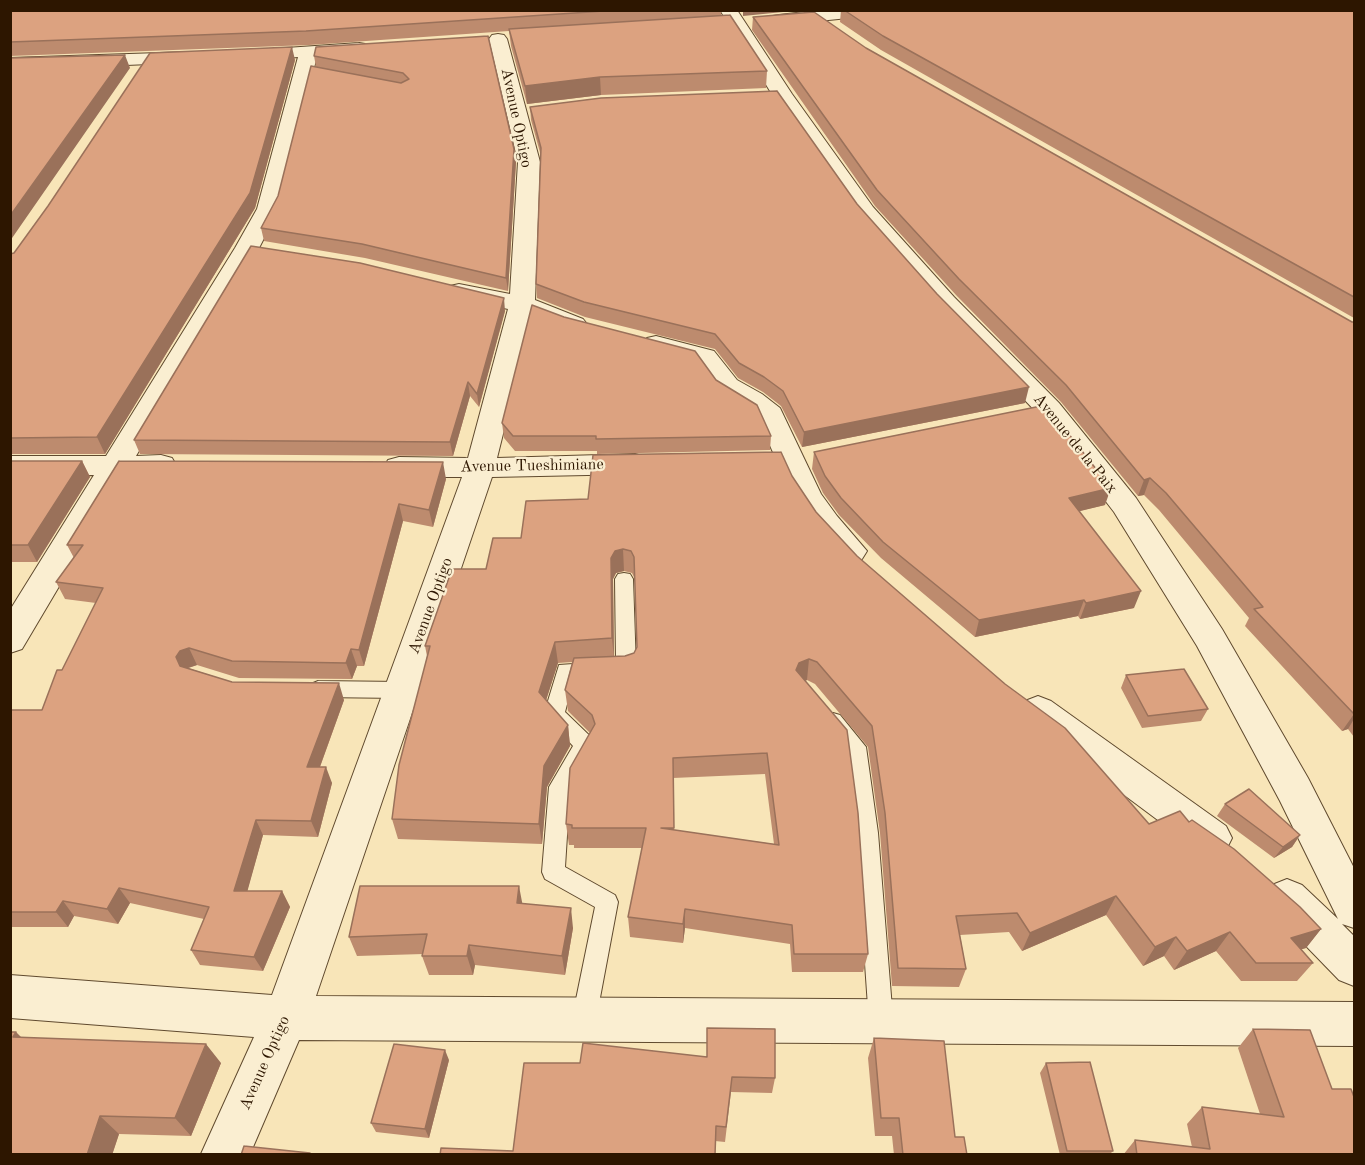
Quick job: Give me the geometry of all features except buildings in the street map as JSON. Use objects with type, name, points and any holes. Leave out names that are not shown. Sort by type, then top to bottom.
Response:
[{"type":"street","points":[[725,19],[818,18],[878,10]]},
{"type":"street","points":[[818,18],[845,37]]},
{"type":"street","name":"Avenue de la Paix","points":[[725,19],[771,96],[865,212],[945,302],[1049,409],[1125,505],[1210,638],[1294,790],[1354,909]]},
{"type":"street","name":"Avenue Optigo","points":[[225,1155],[286,1018],[480,468],[522,304],[529,162],[527,112],[502,38]]},
{"type":"street","points":[[228,56],[308,66],[380,47]]},
{"type":"street","points":[[10,64],[205,57]]},
{"type":"street","points":[[135,79],[147,60]]},
{"type":"street","points":[[10,640],[247,248],[268,209],[308,66]]},
{"type":"street","points":[[247,248],[282,254]]},
{"type":"street","points":[[430,284],[522,304],[575,324],[597,329]]},
{"type":"street","points":[[631,336],[705,357],[727,386],[752,400],[770,414],[805,458],[807,496],[826,524],[876,575]]},
{"type":"street","points":[[1014,416],[1049,409]]},
{"type":"street","points":[[759,463],[805,458]]},
{"type":"street","name":"Avenue Tueshimiane","points":[[373,466],[480,468],[660,463]]},
{"type":"street","points":[[10,466],[185,465]]},
{"type":"street","points":[[1013,693],[1131,781],[1236,854]]},
{"type":"street","points":[[1269,883],[1302,911],[1354,964]]},
{"type":"street","points":[[10,996],[286,1018],[1354,1024]]},
{"type":"lane","points":[[584,1019],[607,902],[553,872],[560,787],[585,744],[555,714],[566,670],[626,668],[624,579]]},
{"type":"lane","points":[[297,689],[401,690]]},
{"type":"lane","points":[[820,706],[856,747],[867,833],[881,1021]]}]
